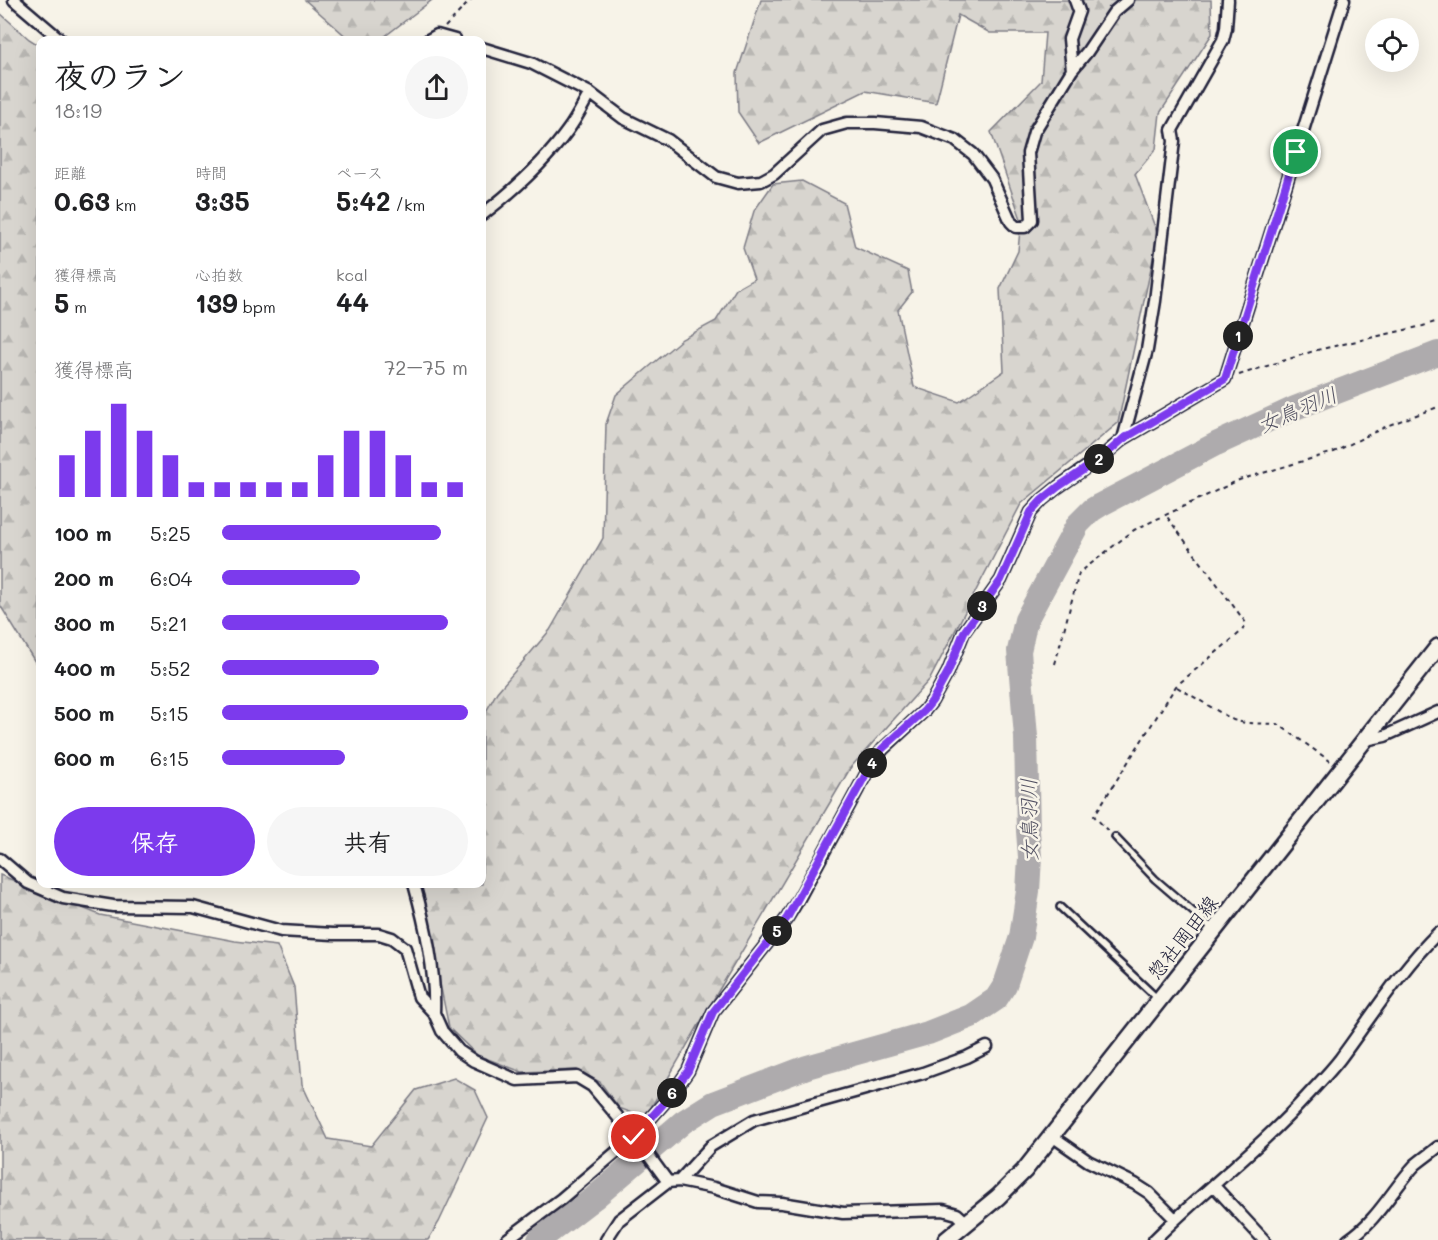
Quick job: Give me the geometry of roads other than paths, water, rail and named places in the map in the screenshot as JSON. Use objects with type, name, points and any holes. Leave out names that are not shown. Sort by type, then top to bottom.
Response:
[{"type":"main road","name":"惣社岡田線","points":[[946,1240],[998,1197],[1024,1171],[1438,647]]},
{"type":"street","points":[[14,0],[57,36]]},
{"type":"street","points":[[1072,70],[1069,39],[1079,10],[1075,0]]},
{"type":"street","points":[[486,49],[531,63],[590,93],[623,118],[668,140],[716,177],[738,183],[761,181],[774,174],[822,130],[847,123],[875,123],[921,128],[955,140],[973,154],[992,179],[1011,222],[1016,227],[1025,227],[1032,220],[1029,153],[1034,132],[1072,70],[1114,12],[1128,0]]},
{"type":"street","points":[[1123,439],[1147,350],[1155,301],[1174,141],[1172,130],[1223,40],[1228,0]]},
{"type":"street","points":[[506,1240],[636,1139],[671,1095],[688,1071],[713,1012],[787,918],[871,765],[882,749],[932,701],[948,672],[964,632],[1007,570],[1031,512],[1058,487],[1104,456],[1123,439],[1225,379],[1344,0]]},
{"type":"street","points":[[486,212],[517,185],[557,144],[570,128],[590,93]]},
{"type":"street","points":[[1365,740],[1385,736],[1438,712]]},
{"type":"street","points":[[0,859],[28,883],[36,886]]},
{"type":"street","points":[[40,888],[63,898],[113,906],[193,907],[281,931],[379,934],[392,938],[405,948],[419,998],[434,1013],[442,1031],[459,1051],[517,1080],[577,1077],[592,1086],[671,1181],[714,1188],[758,1202],[782,1203],[843,1213],[943,1210],[957,1214],[967,1223]]},
{"type":"street","points":[[415,888],[421,908],[435,992],[434,1013]]},
{"type":"street","points":[[1154,1240],[1304,1099],[1339,1060],[1398,980],[1438,933]]},
{"type":"street","points":[[606,1240],[619,1220],[671,1181],[711,1146],[754,1120],[923,1073],[987,1047]]},
{"type":"street","points":[[1052,1136],[1088,1161],[1149,1193],[1175,1219]]},
{"type":"street","points":[[1348,1240],[1361,1232],[1373,1219],[1416,1165],[1438,1148]]},
{"type":"street","points":[[1214,1186],[1264,1240]]},
{"type":"lane","points":[[1115,837],[1155,879],[1214,930]]},
{"type":"lane","points":[[1060,907],[1159,1001]]},
{"type":"waterway","name":"女鳥羽川","points":[[539,1240],[594,1198],[683,1122],[713,1103],[807,1067],[928,1033],[971,1016],[996,999],[1005,985],[1021,937],[1028,891],[1030,857],[1026,737],[1019,651],[1026,620],[1078,524],[1100,505],[1216,444],[1295,408],[1438,353]]}]
